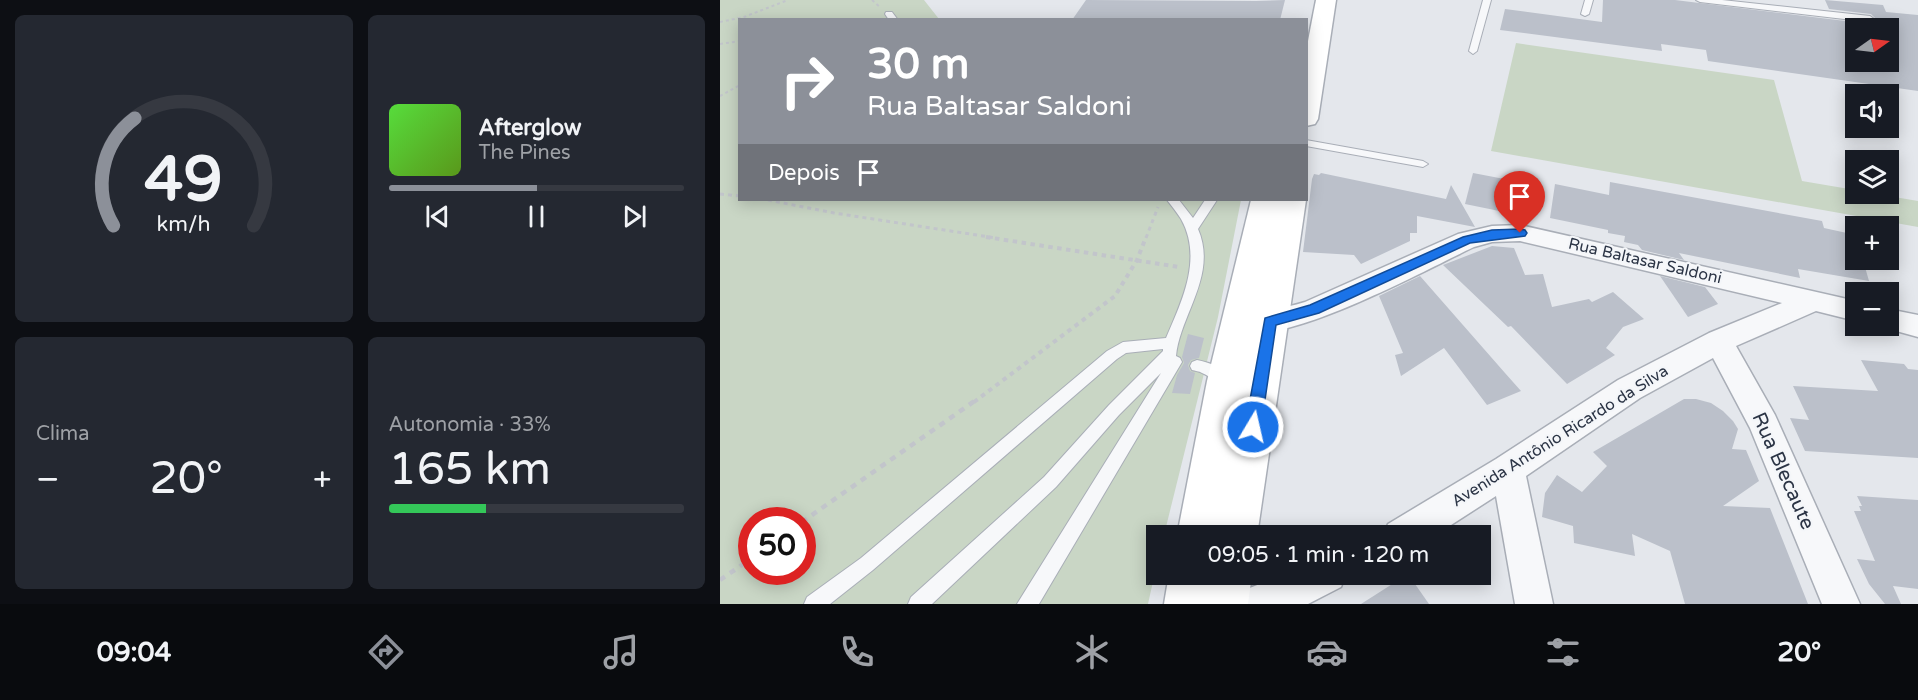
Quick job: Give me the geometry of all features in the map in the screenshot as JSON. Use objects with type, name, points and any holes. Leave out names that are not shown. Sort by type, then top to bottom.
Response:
[{"type":"main road","points":[[1308,106],[1326,0]]},
{"type":"main road","points":[[1255,323],[1265,201]]},
{"type":"main road","points":[[1201,525],[1236,370],[1255,323],[1292,201]]},
{"type":"main road","points":[[1236,370],[1236,525]]},
{"type":"main road","points":[[1187,604],[1190,585]]},
{"type":"main road","points":[[1225,604],[1228,585]]},
{"type":"street","name":"Rua Baltasar Saldoni","points":[[1255,323],[1314,309],[1467,240],[1492,234],[1520,233],[1814,301]]},
{"type":"street","points":[[1814,301],[1845,308]]},
{"type":"street","name":"Avenida Antônio Ricardo da Silva","points":[[1419,525],[1508,470],[1629,389],[1719,341],[1814,301]]},
{"type":"street","points":[[1899,322],[1918,326]]},
{"type":"street","name":"Rua Blecaute","points":[[1719,341],[1764,424],[1841,604]]},
{"type":"street","points":[[1508,470],[1534,604]]},
{"type":"street","points":[[1255,604],[1308,585]]},
{"type":"lane","points":[[1473,51],[1487,0]]},
{"type":"lane","points":[[1585,14],[1589,0]]},
{"type":"lane","points":[[1700,0],[1861,18]]},
{"type":"lane","points":[[1308,143],[1424,164]]},
{"type":"lane","points":[[1027,604],[1036,593],[1174,355],[1198,270],[1197,244],[1192,229],[1186,214],[1174,201]]},
{"type":"lane","points":[[1192,229],[1210,201]]},
{"type":"lane","points":[[814,604],[867,564],[1112,355],[1123,348],[1174,355]]},
{"type":"lane","points":[[918,604],[1050,482],[1114,410],[1174,355]]},
{"type":"path","points":[[720,22],[788,0]]},
{"type":"path","points":[[720,44],[738,41]]},
{"type":"path","points":[[720,96],[738,86]]},
{"type":"path","points":[[720,194],[738,196]]},
{"type":"path","points":[[785,201],[834,213],[1198,270]]},
{"type":"path","points":[[816,512],[996,386],[1115,296],[1137,260],[1161,201]]},
{"type":"path","points":[[720,580],[738,568]]},
{"type":"green space","points":[[720,0],[924,0],[938,18],[738,18],[738,201],[1241,201],[1218,317],[1166,525],[1146,525],[1146,585],[1152,585],[1148,604],[720,604]]},
{"type":"green space","points":[[1516,43],[1774,80],[1802,181],[1845,188],[1845,204],[1899,204],[1899,198],[1918,201],[1918,227],[1899,224],[1899,216],[1856,216],[1491,151]]},
{"type":"building","points":[[1086,0],[1285,0],[1280,18],[1073,18]]},
{"type":"building","points":[[1603,0],[1675,0],[1845,21],[1845,72],[1899,72],[1899,18],[1875,18],[1871,14],[1829,9],[1825,0],[1883,5],[1886,12],[1918,15],[1918,91],[1899,88],[1899,84],[1869,84],[1708,61],[1706,50],[1661,44],[1662,51],[1500,30],[1505,9],[1602,22]]},
{"type":"building","points":[[1321,173],[1446,199],[1451,185],[1475,227],[1417,216],[1417,233],[1410,233],[1410,241],[1361,264],[1354,255],[1303,252],[1312,179],[1314,174]]},
{"type":"building","points":[[1473,173],[1520,182],[1514,214],[1465,204]]},
{"type":"building","points":[[1610,182],[1822,221],[1824,228],[1845,233],[1845,270],[1866,270],[1869,281],[1798,269],[1800,278],[1679,253],[1684,260],[1642,250],[1638,245],[1624,242],[1625,236],[1608,233],[1608,230],[1550,218],[1555,184],[1609,195]]},
{"type":"building","points":[[1492,246],[1514,248],[1525,275],[1543,274],[1552,307],[1589,299],[1592,302],[1613,292],[1644,319],[1623,327],[1606,348],[1615,355],[1567,384],[1511,326],[1508,327],[1443,265]]},
{"type":"building","points":[[1420,276],[1521,391],[1487,405],[1444,348],[1401,376],[1395,355],[1403,353],[1379,296]]},
{"type":"building","points":[[1660,276],[1705,287],[1718,304],[1688,317]]},
{"type":"building","points":[[1188,334],[1204,338],[1199,358],[1191,360],[1188,365],[1190,371],[1195,373],[1190,394],[1172,393],[1177,375],[1184,363],[1182,357]]},
{"type":"building","points":[[1861,360],[1904,364],[1908,369],[1918,370],[1918,458],[1805,451],[1790,418],[1809,420],[1793,386],[1878,391]]},
{"type":"building","points":[[1684,399],[1711,403],[1723,411],[1738,429],[1732,449],[1746,450],[1759,481],[1723,506],[1770,508],[1808,604],[1685,604],[1670,551],[1632,534],[1635,556],[1574,543],[1573,526],[1542,517],[1545,493],[1557,475],[1582,492],[1607,466],[1593,452]]},
{"type":"building","points":[[1857,496],[1918,500],[1918,589],[1893,586],[1901,604],[1885,604],[1869,584],[1857,559],[1875,561],[1854,511],[1861,511],[1859,506],[1862,506]]},
{"type":"building","points":[[1391,585],[1416,585],[1429,604],[1361,604]]},
{"type":"route","points":[[1253,427],[1270,321],[1288,318],[1314,309],[1467,240],[1492,234],[1520,233]]}]
